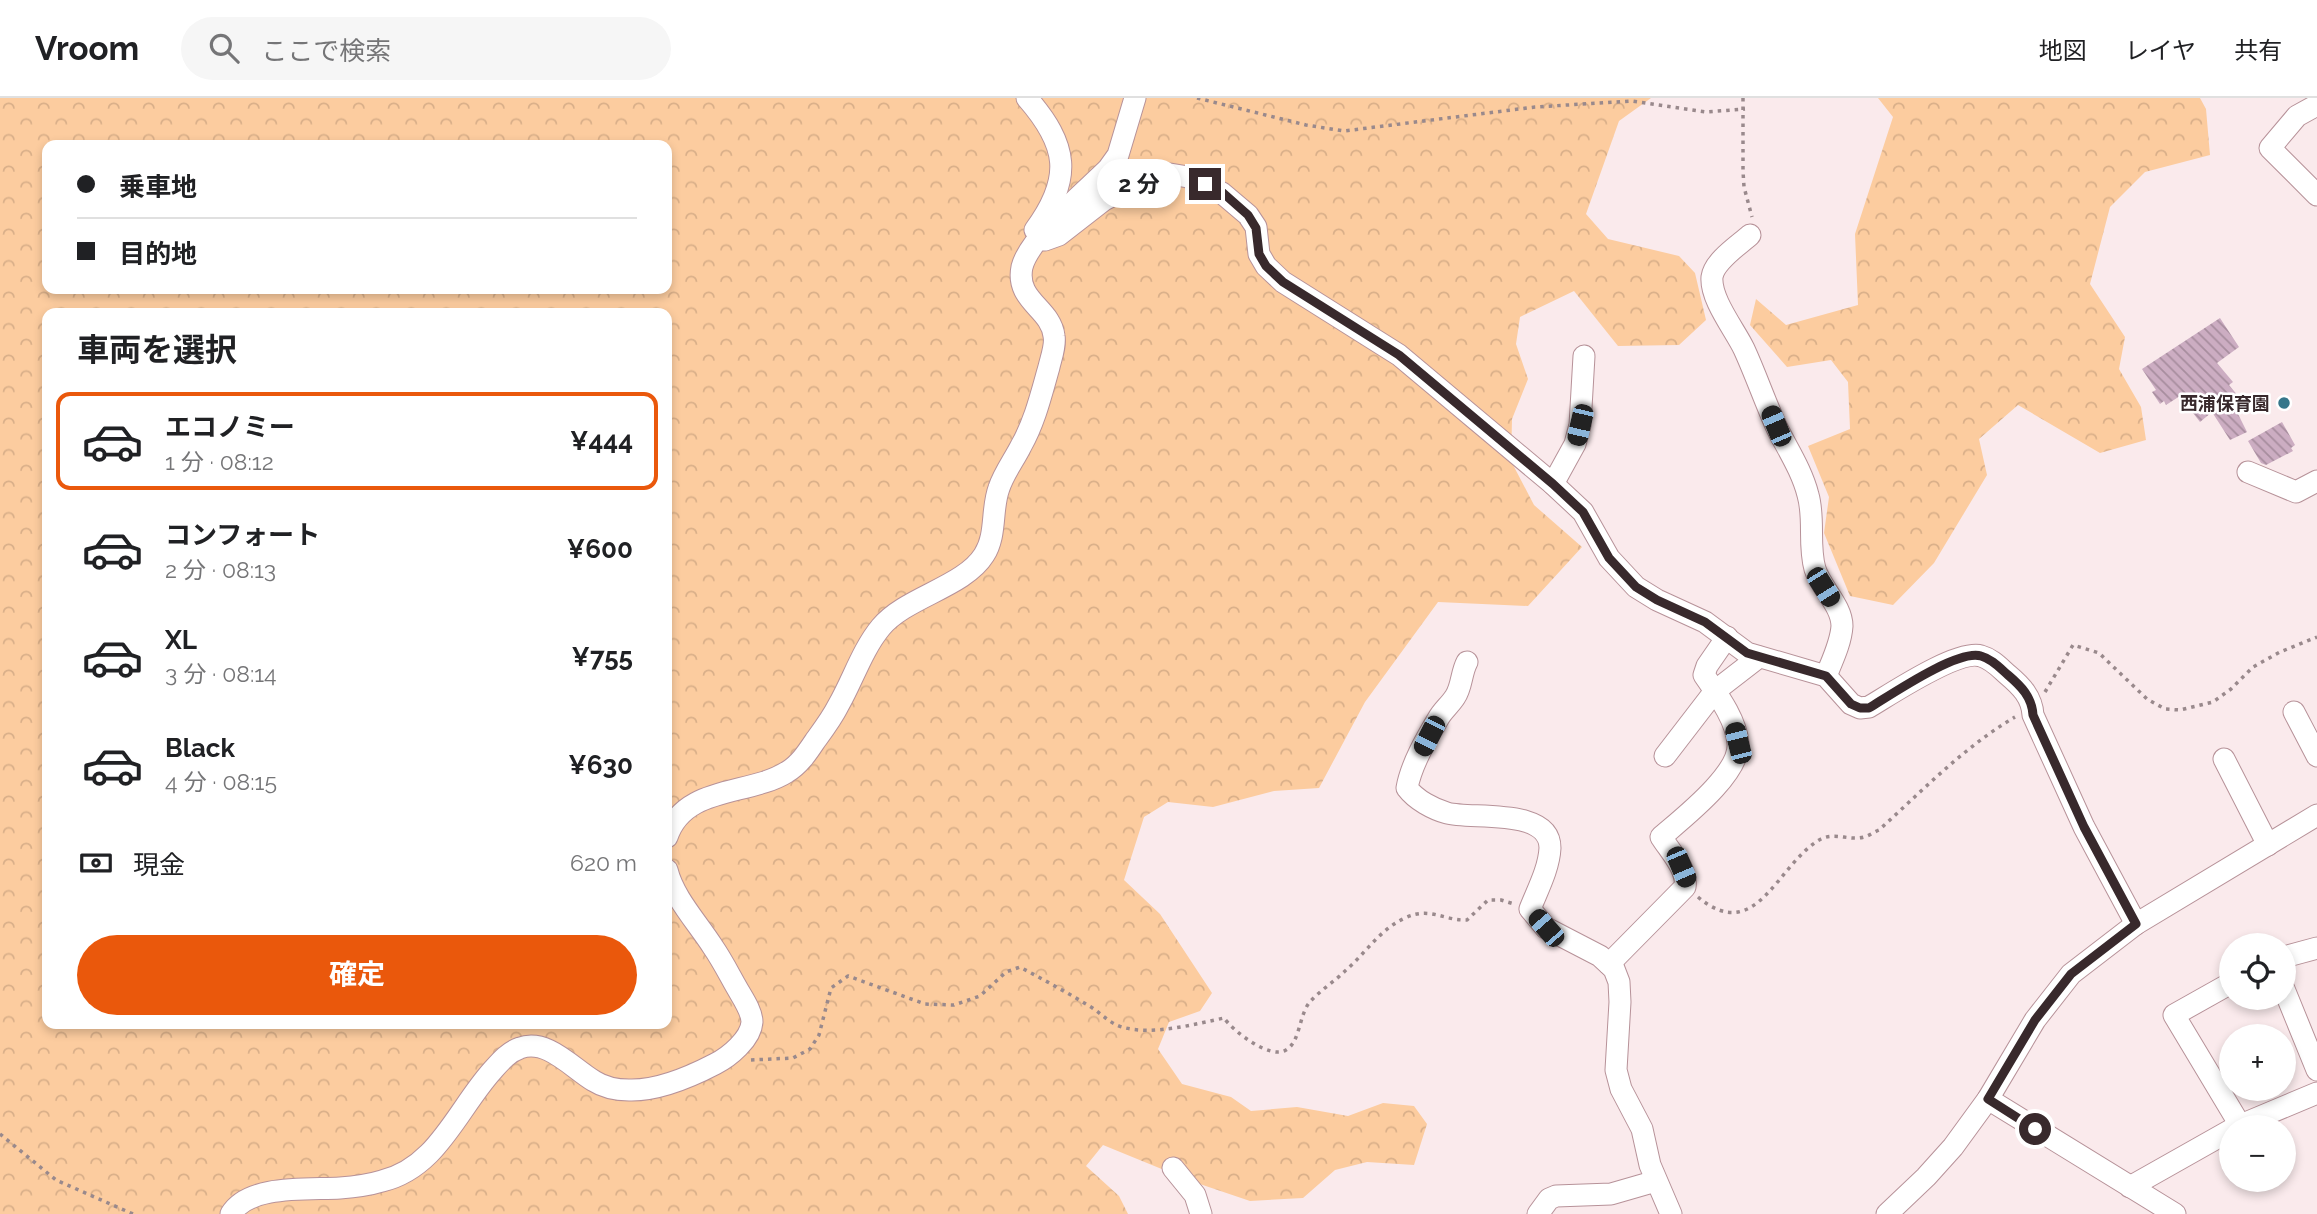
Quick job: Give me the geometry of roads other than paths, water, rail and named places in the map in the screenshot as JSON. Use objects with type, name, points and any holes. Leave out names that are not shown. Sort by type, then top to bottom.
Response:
[{"type":"street","points":[[1027,98],[1056,137],[1061,161],[1058,187],[1048,212],[1034,231],[1035,241]]},
{"type":"street","points":[[672,825],[683,812],[703,799],[786,773],[802,761],[838,708],[873,637],[884,624],[905,607],[968,571],[984,555],[992,534],[998,491],[1036,415],[1052,354],[1052,329],[1026,295],[1021,280],[1023,265],[1035,241],[1108,169],[1118,155],[1135,98]]},
{"type":"street","points":[[2317,105],[2297,116],[2270,148],[2317,195]]},
{"type":"street","points":[[1035,241],[1059,235],[1104,200],[1121,191],[1170,174],[1188,177],[1222,192],[1248,215],[1256,228],[1259,254],[1266,266],[1283,282],[1399,355],[1553,484],[1583,512],[1609,558],[1636,587],[1657,600],[1705,622],[1747,653],[1826,676],[1851,704],[1860,708],[1869,708],[1948,662],[1967,655],[1981,656],[1995,663],[2018,684],[2032,706],[2033,715],[2084,827],[2136,924]]},
{"type":"street","points":[[1751,235],[1717,265],[1712,274],[1712,288],[1743,348],[1776,426],[1802,476],[1809,498],[1811,548],[1815,568],[1842,624],[1840,638],[1826,676]]},
{"type":"street","points":[[1553,484],[1575,444],[1580,425],[1584,356]]},
{"type":"street","points":[[2248,472],[2296,492],[2317,481]]},
{"type":"street","points":[[1609,964],[1685,887],[1686,881],[1681,867],[1661,837],[1695,807],[1737,758],[1738,743],[1734,724],[1704,675],[1727,637]]},
{"type":"street","points":[[1665,756],[1715,691],[1759,657]]},
{"type":"street","points":[[1467,662],[1461,673],[1455,697],[1439,717],[1409,775],[1407,788],[1412,796],[1449,814],[1513,818],[1540,829],[1549,838],[1546,868],[1530,909],[1546,928],[1600,956],[1614,969],[1619,982],[1620,1002],[1616,1070],[1621,1089],[1642,1129],[1656,1181],[1671,1214]]},
{"type":"street","points":[[2294,712],[2317,756]]},
{"type":"street","points":[[2224,759],[2268,845]]},
{"type":"street","points":[[1887,1214],[1926,1178],[1944,1157],[1988,1099],[2035,1020],[2071,974],[2136,924],[2317,815]]},
{"type":"street","points":[[231,1214],[251,1198],[278,1191],[343,1188],[384,1181],[414,1168],[437,1145],[482,1082],[504,1058],[519,1048],[534,1045],[549,1051],[596,1082],[616,1090],[639,1090],[668,1083],[721,1061],[747,1037],[752,1020],[744,999],[715,949],[672,884]]},
{"type":"street","points":[[2296,954],[2317,948]]},
{"type":"street","points":[[2219,991],[2174,1015],[2229,1115]]},
{"type":"street","points":[[2293,1010],[2317,1070]]},
{"type":"street","points":[[2265,1115],[2317,1093]]},
{"type":"street","points":[[1988,1099],[2175,1214]]},
{"type":"street","points":[[2130,1187],[2219,1137]]},
{"type":"street","points":[[1172,1168],[1195,1195],[1201,1214]]},
{"type":"street","points":[[1538,1214],[1549,1199],[1556,1196],[1611,1194],[1656,1181]]},
{"type":"place","name":"西浦保育園","points":[[2284,403]]}]
